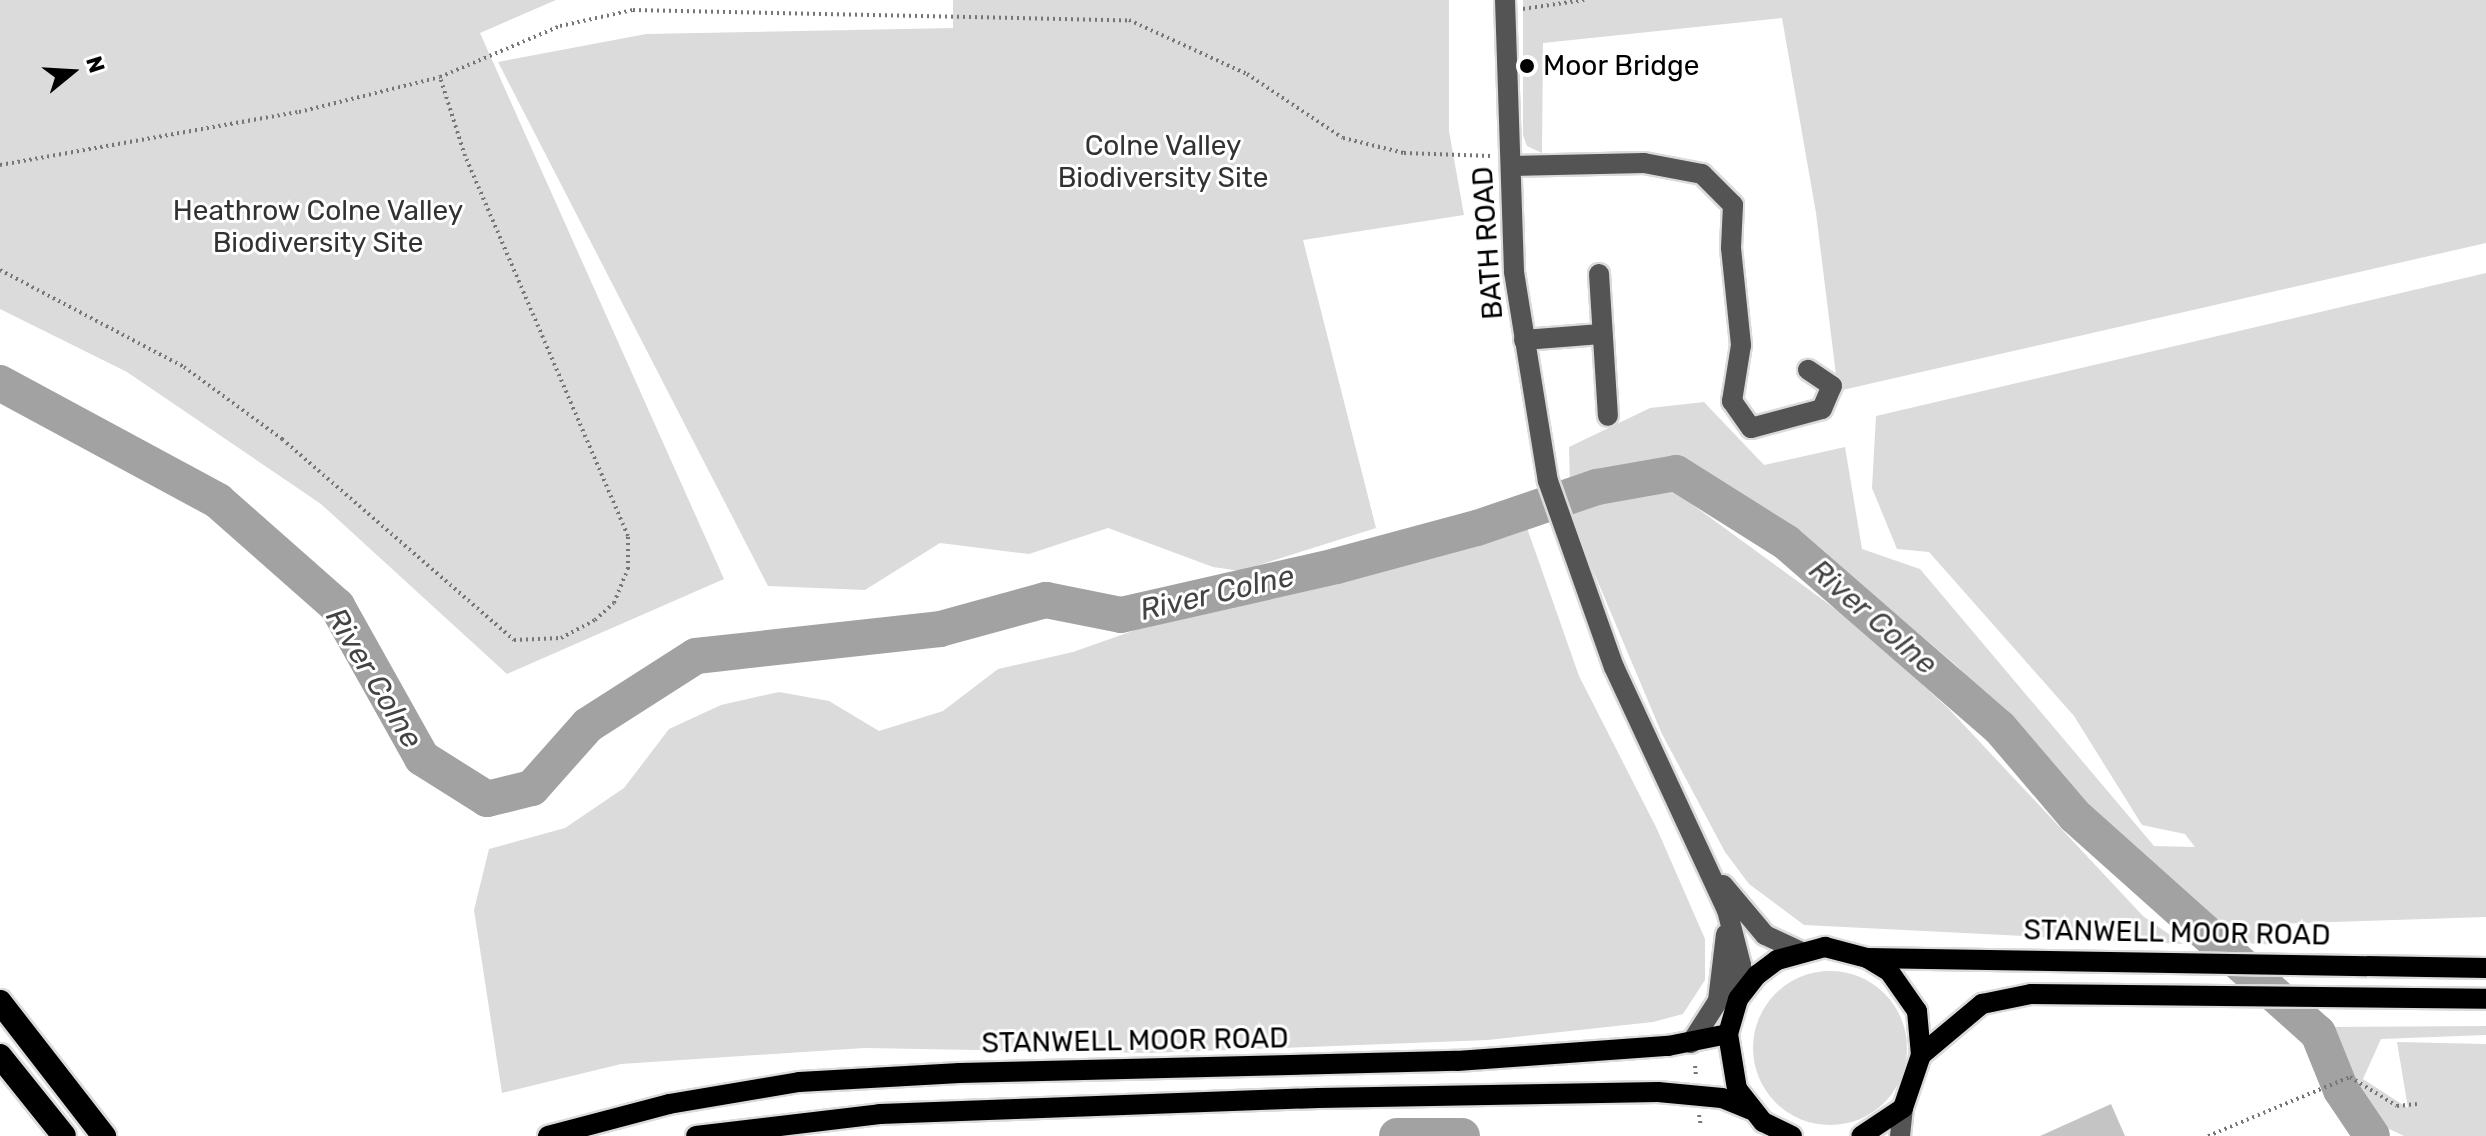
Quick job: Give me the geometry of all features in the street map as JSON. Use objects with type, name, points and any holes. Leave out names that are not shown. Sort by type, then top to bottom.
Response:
[{"type":"highway","points":[[0,1002],[104,1136]]},
{"type":"highway","points":[[0,1056],[64,1136]]},
{"type":"main road","points":[[1758,1123],[1730,1071],[1728,1034],[1738,999],[1757,975],[1800,951],[1825,947],[1867,958],[1907,990],[1917,1011],[1921,1055],[1903,1108],[1861,1136]]},
{"type":"main road","name":"STANWELL MOOR ROAD","points":[[1867,958],[2263,961],[2486,968]]},
{"type":"main road","points":[[1921,1055],[1982,1004],[2019,997],[2486,999]]},
{"type":"main road","name":"STANWELL MOOR ROAD","points":[[548,1136],[669,1104],[799,1082],[960,1073],[1457,1061],[1691,1043],[1728,1034]]},
{"type":"main road","points":[[696,1136],[893,1113],[1319,1098],[1658,1092],[1722,1098],[1758,1123],[1792,1136]]},
{"type":"street","name":"BATH ROAD","points":[[1506,5],[1514,272],[1548,481],[1557,515],[1614,667],[1711,870]]},
{"type":"street","points":[[1510,162],[1644,163],[1702,174],[1733,205],[1731,248],[1741,345],[1732,401],[1751,428],[1822,409],[1832,386],[1808,370]]},
{"type":"street","points":[[1599,274],[1608,416]]},
{"type":"street","points":[[1524,340],[1601,334]]},
{"type":"street","points":[[1711,870],[1727,910],[1741,965],[1738,999]]},
{"type":"street","points":[[1711,870],[1765,935],[1800,951]]},
{"type":"street","points":[[1691,1043],[1718,1001],[1727,910]]},
{"type":"street","points":[[1900,1136],[1903,1108]]},
{"type":"path","points":[[1506,5],[1547,9],[1584,0]]},
{"type":"path","points":[[0,165],[299,112],[440,77],[560,26],[633,10],[1085,16],[1129,20],[1191,45],[1271,89],[1343,138],[1404,153],[1510,162]]},
{"type":"path","points":[[0,270],[184,367],[282,439],[514,640],[561,638],[595,620],[614,603],[628,569],[628,536],[465,156],[440,77]]},
{"type":"path","points":[[2208,1136],[2350,1077],[2397,1106],[2417,1104]]},
{"type":"green space","name":"Heathrow Colne Valley Biodiversity Site","points":[[0,0],[556,0],[480,33],[724,579],[507,674],[321,504],[127,372],[0,309]]},
{"type":"green space","name":"Colne Valley Biodiversity Site","points":[[953,0],[1449,0],[1449,131],[1464,215],[1303,240],[1376,528],[1240,571],[1213,567],[1108,528],[1029,554],[940,543],[865,590],[768,586],[498,62],[646,34],[953,28]]},
{"type":"green space","points":[[1523,0],[2486,0],[2486,243],[1838,391],[1816,213],[1782,18],[1543,43],[1542,153],[1527,146],[1523,135]]},
{"type":"green space","points":[[2486,273],[2486,917],[2267,924],[2276,945],[2215,941],[1958,667],[1844,570],[1723,484],[1677,457],[1570,487],[1569,447],[1650,408],[1704,402],[1764,465],[1845,447],[1862,549],[1920,569],[2154,846],[2195,847],[2185,834],[2142,825],[2074,716],[1929,552],[1897,549],[1872,488],[1876,416]]},
{"type":"green space","points":[[1671,489],[1856,624],[1948,708],[2143,916],[2183,944],[1804,925],[1749,884],[1725,852],[1662,734],[1568,511]]},
{"type":"green space","points":[[1526,525],[1579,676],[1657,829],[1705,939],[1705,980],[1683,1014],[1653,1022],[1488,1040],[1150,1053],[864,1048],[621,1064],[502,1093],[474,910],[489,849],[565,828],[624,788],[669,729],[721,705],[779,692],[829,701],[879,731],[943,711],[998,669],[1073,652],[1195,609],[1201,615],[1201,606],[1340,581]]},
{"type":"green space","points":[[1830,971],[1860,977],[1885,993],[1901,1018],[1907,1048],[1901,1078],[1885,1103],[1860,1119],[1830,1125],[1800,1119],[1775,1103],[1759,1078],[1753,1048],[1759,1018],[1775,993],[1800,977]]},
{"type":"green space","points":[[2486,1026],[2486,1035],[2381,1039],[2363,1079],[2408,1108],[2397,1042],[2486,1044],[2486,1136],[2404,1136],[2387,1128],[2338,1063],[2326,1027]]},
{"type":"building","points":[[2111,1104],[2125,1136],[2040,1136]]},
{"type":"waterway","name":"River Colne","points":[[0,383],[218,501],[337,606],[422,758],[487,799],[532,788],[588,725],[696,656],[940,629],[1046,600],[1121,615],[1336,566],[1477,528],[1597,487],[1676,473],[1787,543],[1999,727],[2075,816],[2318,1033],[2341,1090],[2372,1136]]},
{"type":"waterway","points":[[1397,1136],[1462,1136]]},
{"type":"place","name":"Moor Bridge","points":[[1527,66]]}]
